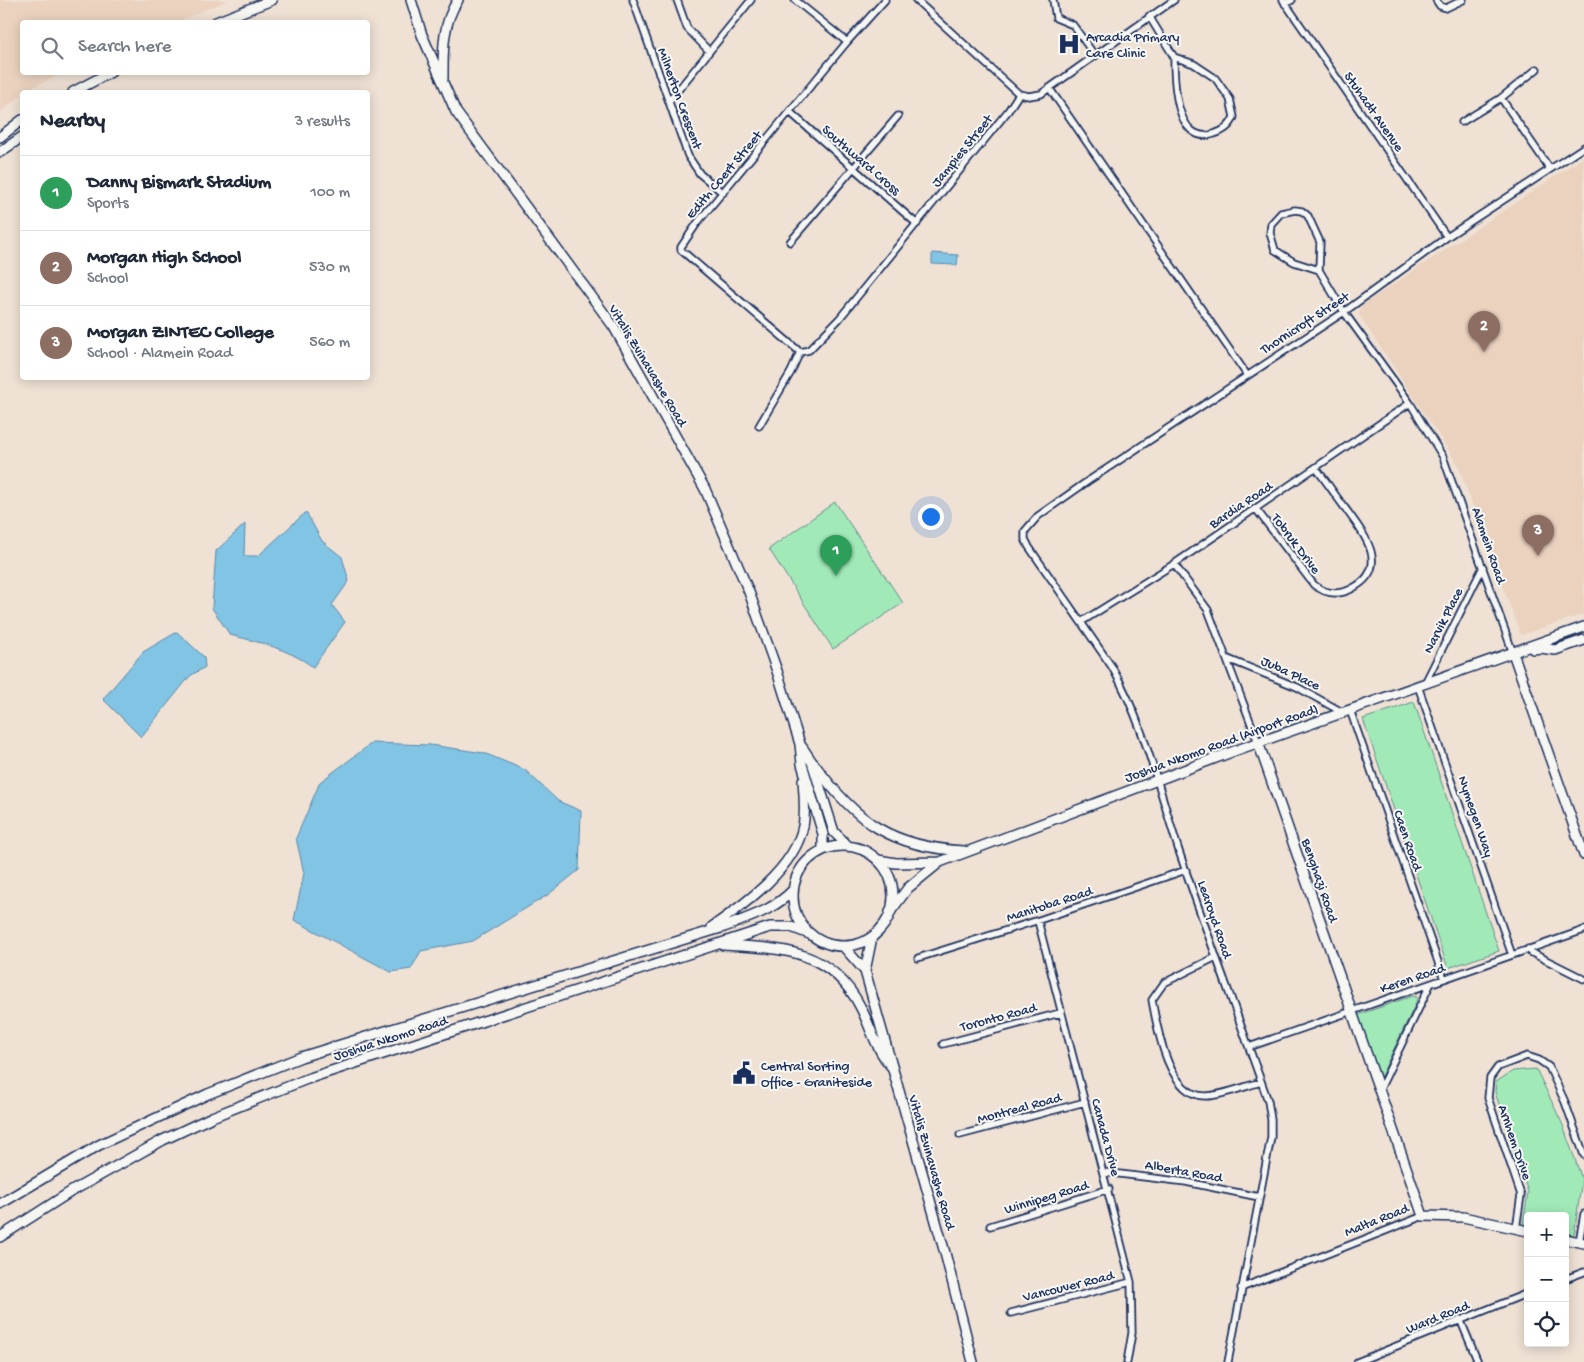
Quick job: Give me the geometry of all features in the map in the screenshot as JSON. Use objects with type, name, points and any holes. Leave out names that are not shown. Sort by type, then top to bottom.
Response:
[{"type":"main road","points":[[221,20],[272,0]]},
{"type":"main road","points":[[443,84],[443,43],[447,22],[458,0]]},
{"type":"main road","name":"Vitalis Zvinavashe Road","points":[[410,3],[456,112],[614,328],[705,489],[749,592],[800,744],[802,764],[823,834],[823,850]]},
{"type":"main road","points":[[77,90],[106,75]]},
{"type":"main road","points":[[83,90],[93,82]]},
{"type":"main road","points":[[0,137],[20,122]]},
{"type":"main road","points":[[0,152],[20,138]]},
{"type":"main road","points":[[1513,653],[1584,627]]},
{"type":"main road","points":[[1513,653],[1541,648],[1555,650],[1584,640]]},
{"type":"main road","name":"Joshua Nkomo Road (Airport Road)","points":[[940,862],[1258,742],[1513,653]]},
{"type":"main road","name":"Alamein Road","points":[[1513,653],[1584,855]]},
{"type":"main road","name":"Benghazi Road","points":[[1258,742],[1422,1216]]},
{"type":"main road","name":"Vitalis Zvinavashe Road","points":[[800,744],[812,762],[834,832],[848,846]]},
{"type":"main road","points":[[812,762],[846,805],[868,822],[890,835],[938,850],[967,852]]},
{"type":"main road","points":[[704,933],[754,896],[776,873],[795,845],[803,827],[802,764]]},
{"type":"main road","points":[[890,912],[893,898],[892,885],[887,872],[878,860],[859,848],[835,846],[823,850],[803,866],[793,890],[797,915],[812,935],[832,945],[858,944],[872,937],[883,926],[890,912],[908,888],[940,862]]},
{"type":"main road","points":[[878,860],[896,863],[940,862]]},
{"type":"main road","name":"Joshua Nkomo Road","points":[[0,1204],[99,1145],[208,1094],[301,1057],[704,933],[759,914],[781,903],[793,890]]},
{"type":"main road","name":"Joshua Nkomo Road","points":[[0,1237],[72,1191],[163,1140],[212,1117],[307,1079],[770,927],[783,926],[812,935]]},
{"type":"main road","name":"Vitalis Zvinavashe Road","points":[[865,971],[872,937]]},
{"type":"main road","points":[[716,945],[776,948],[797,952],[828,968],[854,996],[868,1021],[877,1047],[893,1068]]},
{"type":"main road","name":"Vitalis Zvinavashe Road","points":[[843,946],[865,971],[973,1362]]},
{"type":"main road","name":"Malta Road","points":[[1422,1216],[1463,1217],[1524,1230]]},
{"type":"street","name":"Milnerton Crescent","points":[[633,0],[670,100],[688,156],[700,174],[723,193]]},
{"type":"street","points":[[677,0],[687,28],[708,50]]},
{"type":"street","points":[[670,100],[708,50],[751,0]]},
{"type":"street","points":[[795,0],[847,42]]},
{"type":"street","name":"Edith Coert Street","points":[[798,351],[681,250],[684,241],[723,193],[791,113],[847,42],[885,0]]},
{"type":"street","points":[[916,0],[1019,94],[1029,96],[1041,94],[1050,89],[1149,16],[1174,0]]},
{"type":"street","points":[[1052,0],[1056,18],[1073,25],[1095,56]]},
{"type":"street","points":[[1284,2],[1292,0]]},
{"type":"street","points":[[1436,0],[1440,6],[1446,8],[1463,0]]},
{"type":"street","name":"Stuhadt Avenue","points":[[1284,2],[1447,237]]},
{"type":"street","points":[[1149,16],[1174,57],[1174,79],[1179,110],[1191,130],[1195,133],[1208,135],[1228,127],[1234,117],[1233,109],[1230,100],[1215,78],[1194,64],[1174,57]]},
{"type":"street","points":[[1462,122],[1502,98],[1537,69]]},
{"type":"street","points":[[1050,89],[1247,375]]},
{"type":"street","name":"Jampies Street","points":[[798,351],[809,350],[839,319],[1008,111],[1019,94]]},
{"type":"street","points":[[1502,98],[1550,168]]},
{"type":"street","name":"Southward Cross","points":[[791,113],[917,224]]},
{"type":"street","points":[[790,242],[898,116]]},
{"type":"street","name":"Thornicroft Street","points":[[1038,516],[1344,312],[1447,237],[1584,147]]},
{"type":"street","points":[[1295,210],[1302,211],[1308,216],[1320,242],[1319,270],[1294,262],[1275,250],[1270,233],[1271,224],[1281,213],[1295,210]]},
{"type":"street","name":"Alamein Road","points":[[1319,270],[1344,312],[1410,403],[1448,468],[1513,653]]},
{"type":"street","points":[[759,426],[791,372],[798,351]]},
{"type":"street","name":"Bardia Road","points":[[1081,622],[1174,564],[1410,403]]},
{"type":"street","name":"Tobruk Drive","points":[[1256,509],[1314,585],[1324,593],[1347,592],[1363,583],[1371,570],[1370,548],[1362,532],[1316,468]]},
{"type":"street","name":"Learoyd Road","points":[[1038,516],[1025,531],[1025,539],[1123,686],[1261,1082],[1271,1120],[1271,1137],[1228,1362]]},
{"type":"street","name":"Benghazi Road","points":[[1174,564],[1208,610],[1258,742]]},
{"type":"street","name":"Narvik Place","points":[[1421,685],[1483,567]]},
{"type":"street","name":"Juba Place","points":[[1228,659],[1298,687],[1346,711]]},
{"type":"street","name":"Nymegen Way","points":[[1421,685],[1512,955]]},
{"type":"street","name":"Caen Road","points":[[1346,711],[1444,979]]},
{"type":"street","name":"Manitoba Road","points":[[918,958],[1186,870]]},
{"type":"street","name":"Canada Drive","points":[[1038,920],[1060,1012],[1109,1189],[1131,1282],[1132,1333],[1127,1362]]},
{"type":"street","name":"Keren Road","points":[[1249,1047],[1584,930]]},
{"type":"street","points":[[1528,949],[1532,953],[1584,979]]},
{"type":"street","points":[[1216,957],[1164,983],[1152,1000],[1160,1044],[1178,1081],[1191,1092],[1205,1097],[1261,1082]]},
{"type":"street","points":[[1379,1091],[1430,985]]},
{"type":"street","name":"Toronto Road","points":[[943,1044],[1060,1012]]},
{"type":"street","name":"Arnhem Drive","points":[[1516,1229],[1521,1195],[1488,1098],[1490,1078],[1498,1067],[1527,1056],[1539,1060],[1549,1067],[1565,1102],[1584,1155]]},
{"type":"street","name":"Montreal Road","points":[[960,1136],[1085,1102]]},
{"type":"street","name":"Alberta Road","points":[[1104,1172],[1177,1181],[1260,1197]]},
{"type":"street","name":"Winnipeg Road","points":[[990,1226],[1109,1189]]},
{"type":"street","points":[[1581,1243],[1584,1214]]},
{"type":"street","name":"Malta Road","points":[[1241,1288],[1422,1216]]},
{"type":"street","points":[[1569,1278],[1584,1272]]},
{"type":"street","name":"Vancouver Road","points":[[1011,1312],[1131,1282]]},
{"type":"street","name":"Ward Road","points":[[1357,1362],[1524,1295]]},
{"type":"street","points":[[1460,1319],[1478,1362]]},
{"type":"shaded area","points":[[0,0],[228,0],[182,20],[20,20],[20,75],[60,75],[26,90],[20,90],[20,97],[0,112]]},
{"type":"shaded area","points":[[1584,157],[1584,614],[1521,635],[1457,463],[1359,315],[1361,306]]},
{"type":"green space","points":[[835,502],[903,603],[833,649],[769,549]]},
{"type":"green space","points":[[1414,702],[1499,951],[1448,968],[1363,719]]},
{"type":"green space","points":[[1412,996],[1417,997],[1416,1003],[1379,1080],[1358,1015]]},
{"type":"green space","points":[[1536,1069],[1562,1123],[1582,1179],[1574,1235],[1569,1234],[1569,1212],[1525,1212],[1528,1192],[1495,1092],[1496,1082],[1513,1071]]},
{"type":"water","points":[[932,253],[958,255],[957,265],[932,264]]},
{"type":"water","points":[[306,512],[322,541],[342,557],[349,581],[332,605],[345,622],[313,667],[284,651],[263,643],[230,635],[212,608],[216,551],[245,524],[244,556],[258,556]]},
{"type":"water","points":[[177,632],[204,657],[205,667],[190,676],[141,737],[103,699],[143,652]]},
{"type":"water","points":[[372,743],[430,745],[484,753],[525,770],[558,801],[581,811],[579,870],[549,894],[473,941],[421,951],[411,969],[391,972],[294,920],[304,873],[296,838],[320,782]]},
{"type":"place","name":"Arcadia Primary Care Clinic","points":[[1069,44]]},
{"type":"place","name":"Morgan High School","points":[[1484,352]]},
{"type":"place","name":"Morgan ZINTEC College","points":[[1538,556]]},
{"type":"place","name":"Danny Bismark Stadium","points":[[836,576]]},
{"type":"place","name":"Central Sorting Office - Graniteside","points":[[744,1073]]}]
